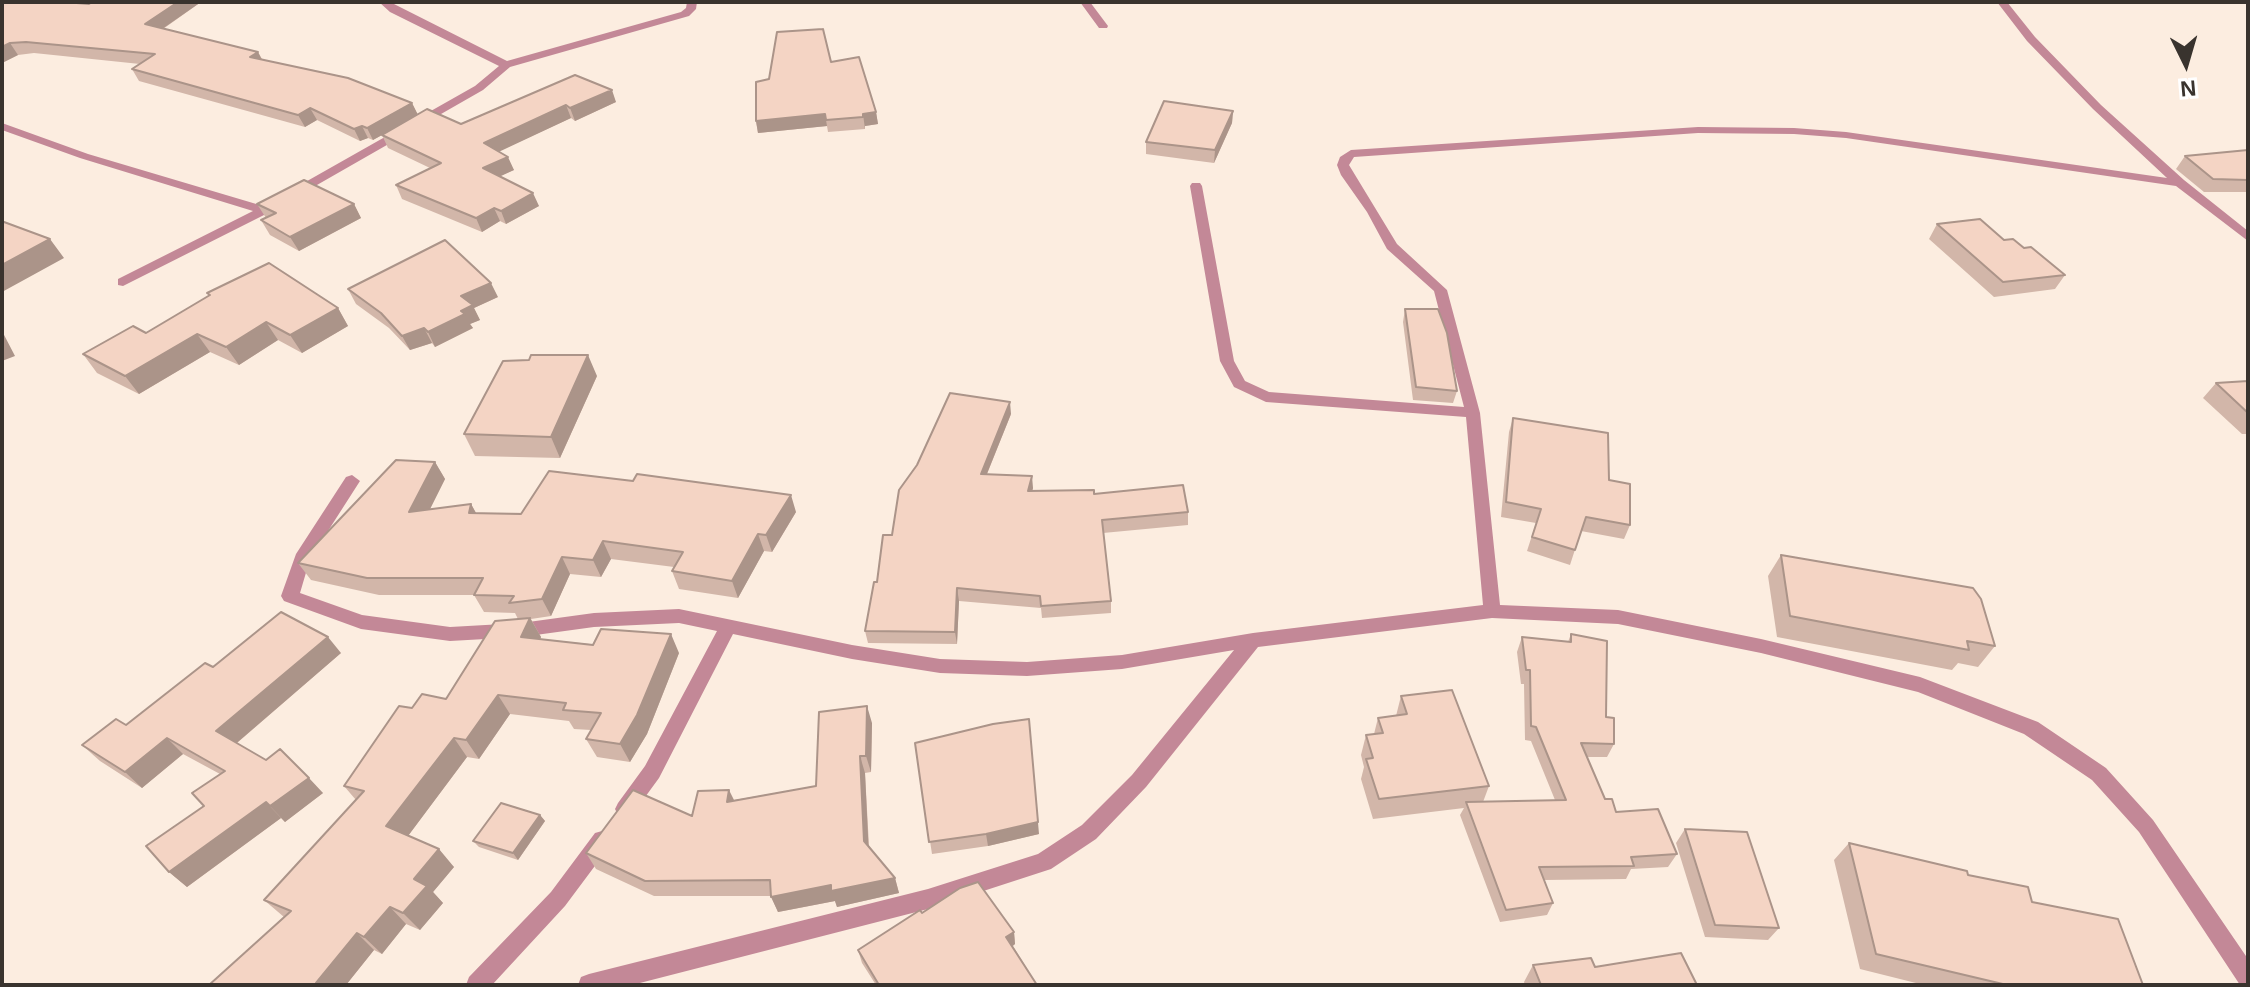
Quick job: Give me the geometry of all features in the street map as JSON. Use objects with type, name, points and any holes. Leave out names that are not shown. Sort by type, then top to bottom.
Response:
[{"type":"street","points":[[384,2],[394,10],[506,65]]},
{"type":"street","points":[[123,282],[264,210],[479,88],[506,65],[685,14],[691,9],[692,2]]},
{"type":"street","points":[[1085,2],[1103,26]]},
{"type":"street","points":[[2002,2],[2031,39],[2097,107],[2180,183],[2248,237]]},
{"type":"street","points":[[2,126],[84,156],[264,210]]},
{"type":"street","points":[[1492,611],[1473,413],[1440,290],[1392,246],[1347,175],[1343,165],[1351,154],[1698,130],[1794,131],[1846,135],[2180,183]]},
{"type":"street","points":[[1196,186],[1227,361],[1239,384],[1266,397],[1473,413]]},
{"type":"street","points":[[352,481],[302,558],[290,596],[361,622],[450,634],[521,630],[594,620],[679,616],[911,662],[998,668],[1122,662],[1253,640],[1492,611],[1618,617],[1761,646],[1920,685],[2031,728],[2099,774],[2146,826],[2248,978]]},
{"type":"street","points":[[477,985],[558,899],[652,772],[729,626]]},
{"type":"street","points":[[589,985],[928,899],[1044,862],[1089,832],[1139,781],[1253,640]]},
{"type":"building","points":[[178,2],[145,24],[258,52],[250,57],[348,78],[412,103],[367,128],[354,129],[310,108],[298,115],[132,69],[155,54],[26,42],[2,47],[2,3]]},
{"type":"building","points":[[823,29],[831,62],[859,57],[876,112],[863,114],[863,117],[826,120],[825,114],[756,121],[756,82],[769,79],[777,32]]},
{"type":"building","points":[[575,75],[612,90],[570,108],[566,105],[484,143],[508,157],[483,168],[533,193],[501,211],[494,208],[476,218],[396,185],[441,163],[382,135],[427,109],[461,124]]},
{"type":"building","points":[[1164,101],[1233,111],[1215,150],[1146,142]]},
{"type":"building","points":[[2248,150],[2248,180],[2213,179],[2185,156]]},
{"type":"building","points":[[304,180],[354,204],[290,237],[261,220],[276,213],[257,204]]},
{"type":"building","points":[[1980,219],[2004,240],[2013,239],[2024,248],[2031,247],[2065,275],[2003,282],[1937,224]]},
{"type":"building","points":[[4,222],[50,239],[2,265]]},
{"type":"building","points":[[445,240],[491,283],[461,296],[473,305],[461,311],[465,314],[428,332],[424,328],[402,336],[381,313],[348,289]]},
{"type":"building","points":[[269,263],[338,308],[290,335],[266,322],[226,347],[197,334],[125,376],[83,354],[133,326],[146,333],[210,295],[207,293]]},
{"type":"building","points":[[1405,309],[1438,309],[1447,333],[1457,391],[1416,387]]},
{"type":"building","points":[[531,355],[588,355],[551,437],[464,434],[503,361],[529,360]]},
{"type":"building","points":[[2248,381],[2248,413],[2216,383]]},
{"type":"building","points":[[950,393],[1010,402],[981,474],[1032,476],[1028,491],[1094,490],[1094,494],[1183,485],[1188,512],[1102,520],[1111,601],[1041,606],[1040,596],[957,588],[955,632],[865,631],[874,582],[877,582],[883,535],[892,535],[899,490],[917,465]]},
{"type":"building","points":[[1513,418],[1608,433],[1609,480],[1630,484],[1630,525],[1586,517],[1575,550],[1532,537],[1541,509],[1506,502]]},
{"type":"building","points":[[396,460],[435,462],[409,512],[471,504],[469,513],[521,514],[549,471],[633,481],[637,474],[791,495],[766,535],[758,534],[732,581],[672,571],[683,552],[603,541],[593,560],[562,557],[542,599],[509,603],[514,596],[474,595],[483,578],[367,578],[298,563]]},
{"type":"building","points":[[1781,555],[1973,588],[1981,599],[1995,646],[1967,641],[1969,650],[1790,616]]},
{"type":"building","points":[[281,612],[328,637],[216,731],[266,760],[280,749],[309,778],[270,806],[266,802],[169,872],[146,846],[204,806],[192,793],[225,771],[167,738],[125,772],[82,745],[116,719],[126,725],[205,663],[213,667]]},
{"type":"building","points":[[530,618],[521,637],[593,645],[601,629],[671,634],[637,715],[620,744],[586,739],[601,713],[563,710],[566,703],[498,695],[466,740],[454,738],[386,826],[439,849],[414,879],[427,886],[403,913],[390,907],[364,937],[357,933],[316,983],[319,985],[209,985],[291,911],[264,900],[364,791],[344,786],[399,706],[412,708],[422,694],[446,699],[495,621]]},
{"type":"building","points":[[1571,634],[1607,641],[1606,717],[1614,718],[1614,744],[1581,743],[1605,799],[1612,799],[1616,812],[1658,809],[1677,854],[1631,857],[1634,866],[1539,867],[1553,903],[1506,910],[1466,802],[1566,800],[1536,727],[1531,726],[1530,670],[1526,670],[1522,637],[1571,642]]},
{"type":"building","points":[[1452,690],[1489,786],[1379,799],[1366,759],[1373,758],[1366,735],[1383,733],[1378,718],[1407,714],[1401,696]]},
{"type":"building","points":[[867,706],[866,756],[860,756],[864,841],[895,878],[831,891],[831,885],[771,897],[770,880],[645,881],[586,853],[633,790],[692,816],[698,791],[729,790],[727,802],[816,786],[819,712]]},
{"type":"building","points":[[1029,719],[1038,822],[986,834],[929,842],[915,743],[993,724]]},
{"type":"building","points":[[501,803],[540,815],[513,853],[473,841]]},
{"type":"building","points":[[1685,829],[1747,832],[1779,928],[1715,925]]},
{"type":"building","points":[[1849,843],[1967,871],[1968,875],[2028,887],[2032,902],[2118,919],[2143,985],[2007,985],[1876,954]]},
{"type":"building","points":[[978,882],[1014,932],[1006,937],[1037,985],[879,985],[858,950],[920,910],[922,913],[960,888]]},
{"type":"building","points":[[1681,953],[1697,985],[1541,985],[1533,965],[1591,958],[1595,967]]}]
